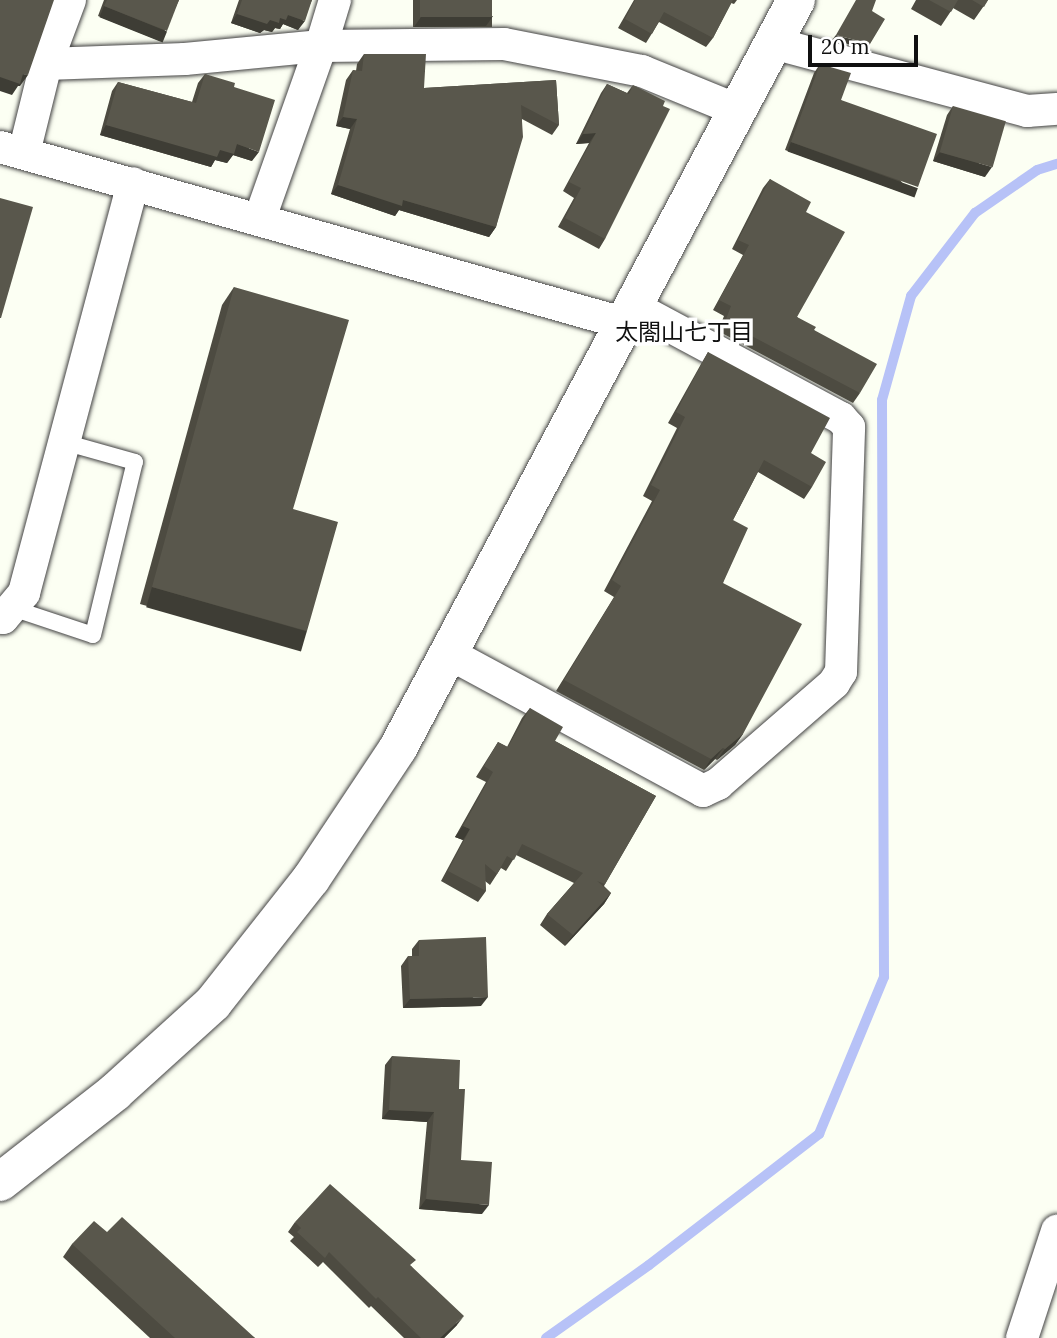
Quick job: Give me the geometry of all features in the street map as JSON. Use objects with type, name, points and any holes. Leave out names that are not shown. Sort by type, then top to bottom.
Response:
[{"type":"street","points":[[70,0],[12,150],[628,314],[841,418],[849,427],[841,672],[834,683],[719,784],[703,791],[448,653]]},
{"type":"street","points":[[260,218],[335,0]]},
{"type":"street","points":[[0,1182],[115,1092],[213,1003],[311,879],[398,748],[796,0]]},
{"type":"street","points":[[773,43],[1027,111],[1057,109]]},
{"type":"street","points":[[46,64],[185,59],[321,46],[504,44],[642,71],[737,110]]},
{"type":"street","points":[[6,613],[24,593],[133,183]]},
{"type":"street","points":[[1022,1338],[1057,1231]]},
{"type":"lane","points":[[6,613],[93,635],[135,462],[64,442]]},
{"type":"building","points":[[0,0],[54,0],[28,75],[23,74],[20,84],[0,77]]},
{"type":"building","points":[[107,0],[179,0],[167,31],[104,6]]},
{"type":"building","points":[[242,0],[312,0],[305,21],[288,15],[286,20],[280,18],[279,23],[270,20],[267,24],[237,14]]},
{"type":"building","points":[[420,0],[492,0],[492,17],[420,17]]},
{"type":"building","points":[[635,0],[733,0],[713,38],[664,12],[652,34],[625,19]]},
{"type":"building","points":[[856,0],[876,0],[872,11],[885,19],[870,44],[836,35]]},
{"type":"building","points":[[929,0],[958,0],[951,12]]},
{"type":"building","points":[[972,0],[988,0],[984,7]]},
{"type":"building","points":[[364,54],[426,54],[424,88],[556,80],[559,125],[521,105],[523,137],[496,227],[403,200],[402,206],[338,185],[357,119],[343,117],[353,70],[362,71]]},
{"type":"building","points":[[820,64],[851,73],[841,100],[937,134],[918,187],[791,142]]},
{"type":"building","points":[[205,74],[275,100],[259,152],[237,144],[234,154],[220,150],[217,157],[106,125],[118,82],[196,103]]},
{"type":"building","points":[[607,84],[629,94],[633,85],[665,101],[663,106],[670,109],[605,239],[565,218],[581,188],[569,182],[596,133],[583,134]]},
{"type":"building","points":[[953,106],[1006,121],[993,167],[940,152]]},
{"type":"building","points":[[770,179],[811,202],[806,212],[845,232],[797,317],[816,327],[814,330],[877,364],[860,393],[725,322],[731,306],[719,300],[749,245],[738,240]]},
{"type":"building","points":[[0,198],[33,207],[1,318],[0,318]]},
{"type":"building","points":[[234,287],[349,320],[293,509],[338,522],[307,631],[152,587]]},
{"type":"building","points":[[708,352],[830,418],[811,453],[826,462],[812,487],[764,460],[733,520],[748,528],[723,583],[802,624],[743,734],[711,759],[564,680],[621,586],[612,580],[660,490],[651,485],[685,417],[676,412]]},
{"type":"building","points":[[530,708],[563,727],[555,741],[656,796],[605,884],[597,881],[611,893],[573,935],[547,914],[583,873],[522,844],[514,860],[507,856],[497,874],[485,864],[486,891],[448,871],[470,829],[463,826],[493,772],[484,766],[498,742],[508,747]]},
{"type":"building","points":[[486,937],[488,997],[410,999],[408,956],[419,956],[419,940]]},
{"type":"building","points":[[392,1056],[460,1060],[459,1089],[465,1089],[461,1160],[492,1162],[489,1205],[426,1199],[434,1112],[389,1110]]},
{"type":"building","points":[[330,1184],[416,1260],[410,1265],[464,1316],[440,1338],[421,1338],[378,1297],[376,1299],[329,1252],[325,1258],[297,1232],[301,1228],[295,1222]]},
{"type":"building","points":[[122,1217],[255,1338],[175,1338],[72,1244],[94,1221],[107,1232]]},
{"type":"waterway","points":[[546,1338],[649,1265],[819,1134],[884,977],[882,400],[911,296],[975,213],[1037,170],[1057,164]]},
{"type":"district","name":"太閤山七丁目","points":[[684,332]]}]
